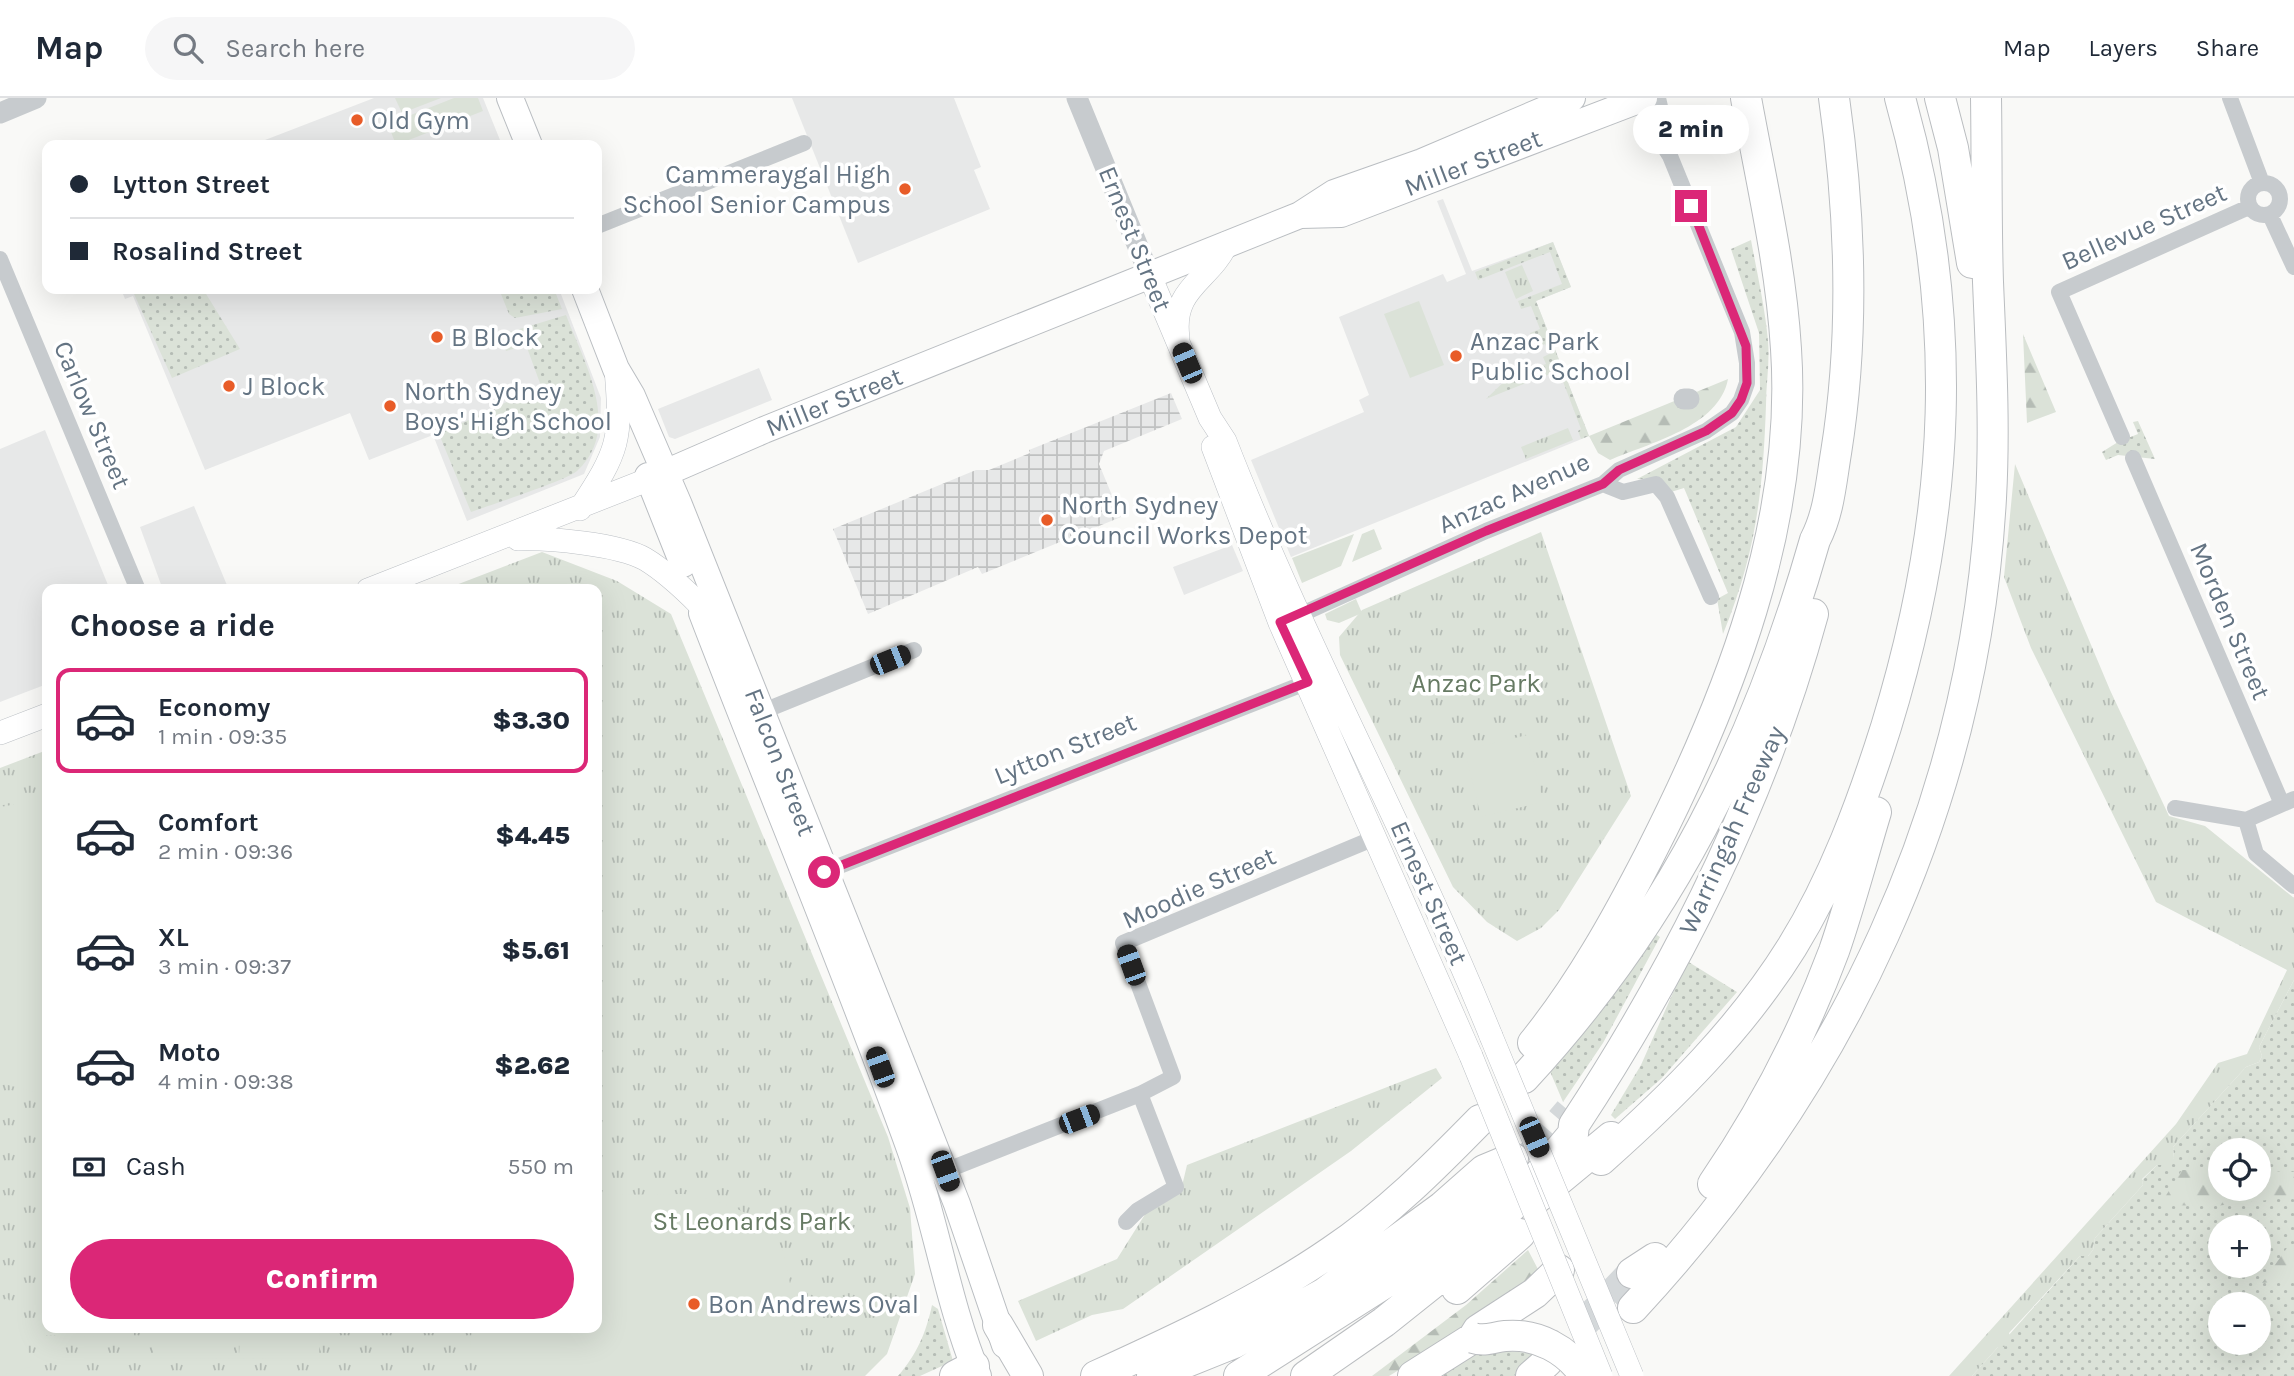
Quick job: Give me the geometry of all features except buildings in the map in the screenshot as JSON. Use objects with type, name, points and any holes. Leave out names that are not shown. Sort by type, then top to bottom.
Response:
[{"type":"highway","points":[[1724,98],[1754,139]]},
{"type":"highway","points":[[1746,98],[1754,139]]},
{"type":"highway","name":"Warringah Freeway","points":[[1754,139],[1768,212],[1786,349],[1785,423],[1778,501],[1740,653],[1689,778],[1605,937],[1547,1025],[1523,1055],[1524,1078],[1563,1036],[1618,966],[1698,837],[1732,772],[1775,668],[1827,511],[1844,385],[1849,316],[1847,202],[1834,98]]},
{"type":"highway","name":"Warringah Freeway","points":[[1601,1160],[1682,1087],[1744,1016],[1791,947],[1838,858],[1875,761],[1904,665],[1927,559],[1936,498],[1943,392],[1935,265],[1917,167],[1900,98]]},
{"type":"highway","points":[[1940,98],[1953,148],[1978,305],[1992,366]]},
{"type":"highway","points":[[1986,98],[1992,366]]},
{"type":"highway","name":"Warringah Freeway","points":[[1875,761],[1884,785],[1835,949],[1808,1016],[1766,1101],[1730,1159],[1637,1283],[1723,1204],[1801,1089],[1835,1034],[1886,934],[1915,866],[1949,758],[1971,658],[1985,570],[1991,497],[1992,366]]},
{"type":"highway","name":"Warringah Freeway","points":[[1285,1376],[1364,1323],[1452,1252],[1498,1210],[1568,1128],[1645,1013],[1710,889],[1762,774],[1790,693],[1822,582],[1831,534],[1827,511]]},
{"type":"highway","name":"Warringah Freeway","points":[[1306,1376],[1384,1322],[1655,1098],[1682,1087]]},
{"type":"highway","name":"Warringah Freeway","points":[[1453,1267],[1516,1202],[1573,1134],[1578,1112]]},
{"type":"highway","points":[[1096,1376],[1252,1301],[1333,1251],[1401,1198],[1480,1120]]},
{"type":"highway","points":[[1152,1376],[1242,1339],[1323,1294],[1395,1243],[1496,1163],[1513,1158]]},
{"type":"highway","points":[[1238,1376],[1413,1265],[1502,1189]]},
{"type":"highway","points":[[1342,1376],[1437,1305],[1520,1234]]},
{"type":"highway","points":[[1413,1376],[1469,1341],[1478,1331],[1545,1285],[1559,1270]]},
{"type":"highway","points":[[998,1325],[1020,1373]]},
{"type":"highway","points":[[1469,1341],[1506,1336],[1541,1341],[1566,1354],[1560,1373]]},
{"type":"main road","points":[[510,98],[527,140]]},
{"type":"main road","name":"Miller Street","points":[[383,584],[580,509],[764,430],[1300,215],[1334,193],[1422,162],[1572,98]]},
{"type":"main road","name":"Miller Street","points":[[1300,215],[1340,214],[1642,98]]},
{"type":"main road","points":[[1180,346],[1178,319],[1185,295],[1211,269],[1227,243]]},
{"type":"main road","name":"Ernest Street","points":[[1150,276],[1210,418],[1213,446],[1223,480],[1317,678],[1424,879],[1554,1184],[1632,1376]]},
{"type":"main road","name":"Falcon Street","points":[[587,294],[620,378],[632,396],[699,604],[899,1119],[969,1373]]},
{"type":"main road","points":[[580,509],[610,464],[614,451],[619,419],[620,378]]},
{"type":"main road","name":"Falcon Street","points":[[657,477],[761,712],[945,1171],[998,1325]]},
{"type":"main road","points":[[497,540],[561,540],[636,555],[661,570],[699,604]]},
{"type":"main road","name":"Ernest Street","points":[[1317,678],[1377,837],[1471,1056],[1601,1376]]},
{"type":"main road","points":[[0,733],[42,717]]},
{"type":"main road","points":[[1513,1158],[1530,1163],[1554,1184],[1566,1243],[1559,1270]]},
{"type":"main road","points":[[969,1373],[994,1362],[1020,1373]]},
{"type":"street","points":[[0,113],[36,98]]},
{"type":"street","name":"Ernest Street","points":[[1078,98],[1150,276]]},
{"type":"street","points":[[1642,98],[1646,118],[1670,156]]},
{"type":"street","points":[[1658,98],[1670,156]]},
{"type":"street","points":[[2230,98],[2262,183]]},
{"type":"street","points":[[602,224],[804,143]]},
{"type":"street","name":"Anzac Avenue","points":[[1289,619],[1486,531],[1603,484],[1619,470],[1719,423],[1732,413],[1741,400],[1747,383],[1746,346],[1670,156]]},
{"type":"street","points":[[2262,183],[2287,195],[2270,215],[2260,215],[2249,207],[2249,193],[2262,183]]},
{"type":"street","name":"Bellevue Street","points":[[2122,437],[2059,292],[2249,207]]},
{"type":"street","points":[[2270,215],[2294,267]]},
{"type":"street","name":"Carlow Street","points":[[0,259],[135,584]]},
{"type":"street","name":"Morden Street","points":[[2133,458],[2288,802]]},
{"type":"street","points":[[1603,484],[1623,492],[1656,484],[1667,497],[1711,597]]},
{"type":"street","points":[[761,712],[914,650]]},
{"type":"street","name":"Lytton Street","points":[[824,872],[1317,678]]},
{"type":"street","points":[[2175,807],[2246,820],[2288,802]]},
{"type":"street","points":[[2246,820],[2256,854],[2294,886]]},
{"type":"street","name":"Moodie Street","points":[[945,1171],[1140,1094],[1173,1077],[1123,943],[1377,837]]},
{"type":"street","points":[[1126,1222],[1138,1210],[1176,1186],[1140,1094]]},
{"type":"shaded area","points":[[374,98],[483,98],[500,140],[265,140]]},
{"type":"shaded area","name":"Cammeraygal High School Senior Campus","points":[[792,98],[954,98],[981,167],[974,170],[990,209],[858,263]]},
{"type":"shaded area","name":"Anzac Park Public School","points":[[1443,199],[1472,271],[1553,242],[1571,287],[1536,301],[1589,436],[1291,557],[1251,460],[1364,412],[1359,400],[1369,395],[1339,317],[1443,274],[1447,282],[1466,274],[1437,201]]},
{"type":"shaded area","name":"North Sydney Boys' High School","points":[[123,294],[561,294],[601,398],[600,437],[584,474],[467,521],[433,435],[369,460],[350,413],[205,470],[133,296],[125,299]]},
{"type":"shaded area","points":[[759,368],[772,400],[675,439],[669,437],[658,409]]},
{"type":"shaded area","points":[[1171,393],[1182,419],[1104,451],[1099,464],[1121,517],[982,574],[978,567],[868,614],[833,529],[976,470],[989,470],[1030,453],[1029,450]]},
{"type":"shaded area","points":[[45,430],[108,584],[42,584],[42,686],[0,702],[0,449]]},
{"type":"shaded area","points":[[194,506],[226,584],[161,584],[140,527]]},
{"type":"shaded area","points":[[1232,545],[1243,571],[1184,595],[1173,567]]},
{"type":"green space","points":[[395,98],[441,98],[402,113]]},
{"type":"green space","points":[[454,98],[478,98],[483,111],[409,140],[394,140],[388,124]]},
{"type":"green space","points":[[1751,240],[1765,316],[1768,349],[1763,466],[1750,549],[1723,634],[1717,599],[1728,593],[1684,488],[1671,492],[1658,480],[1637,479],[1736,427],[1760,390],[1759,333],[1731,249]]},
{"type":"green space","points":[[1553,242],[1571,287],[1536,301],[1589,436],[1581,439],[1578,431],[1581,429],[1559,371],[1542,377],[1536,363],[1540,366],[1546,364],[1543,357],[1549,354],[1545,344],[1536,348],[1530,333],[1540,329],[1531,306],[1521,309],[1518,301],[1562,284],[1550,252],[1478,280],[1475,272]]},
{"type":"green space","points":[[1522,265],[1533,291],[1516,299],[1505,272]]},
{"type":"green space","points":[[134,294],[206,294],[240,349],[172,378]]},
{"type":"green space","points":[[501,294],[556,294],[562,309],[515,318],[509,314]]},
{"type":"green space","points":[[1419,301],[1444,365],[1410,378],[1384,314]]},
{"type":"green space","points":[[566,315],[596,395],[597,436],[590,454],[577,471],[570,475],[471,512],[439,434],[541,386],[526,345],[506,351],[500,335]]},
{"type":"green space","points":[[2023,334],[2056,412],[2027,423]]},
{"type":"green space","points":[[1525,367],[1531,381],[1486,399],[1514,372]]},
{"type":"green space","points":[[1728,379],[1722,396],[1711,410],[1662,440],[1610,460],[1598,453],[1589,436]]},
{"type":"green space","points":[[2138,421],[2155,459],[2118,455],[2106,460],[2102,452],[2138,434],[2133,422]]},
{"type":"green space","points":[[1568,428],[1573,440],[1526,459],[1521,447]]},
{"type":"green space","points":[[2015,464],[2110,690],[2169,816],[2205,826],[2294,898],[2294,980],[2259,1047],[2262,1056],[2259,1062],[2246,1067],[2173,1147],[2174,1158],[2167,1165],[2157,1165],[2142,1179],[2143,1185],[2095,1238],[2093,1250],[2088,1256],[2080,1256],[2009,1333],[2011,1339],[2005,1347],[1998,1347],[1972,1376],[1949,1376],[2176,1124],[2218,1063],[2247,1054],[2287,970],[2156,902],[2031,648],[2004,577]]},
{"type":"green space","points":[[1374,529],[1382,549],[1352,562],[1362,534]]},
{"type":"green space","name":"Anzac Park","points":[[1541,532],[1631,796],[1559,910],[1541,928],[1517,941],[1487,922],[1453,887],[1340,655],[1339,637],[1362,610]]},
{"type":"green space","points":[[1354,534],[1341,566],[1302,583],[1292,558]]},
{"type":"green space","name":"St Leonards Park","points":[[542,552],[617,581],[671,614],[888,1137],[910,1208],[915,1274],[887,1354],[865,1376],[0,1376],[0,768],[42,752],[42,1333],[602,1333],[602,584],[459,584]]},
{"type":"green space","points":[[1356,599],[1362,613],[1339,623],[1327,620],[1325,614]]},
{"type":"green space","points":[[1527,735],[1543,802],[1481,817],[1465,750]]},
{"type":"green space","points":[[42,802],[42,1094],[0,1083],[0,807]]},
{"type":"green space","points":[[1655,934],[1660,937],[1603,1043],[1563,1102],[1549,1069]]},
{"type":"green space","points":[[1687,961],[1737,992],[1662,1078],[1615,1119],[1611,1115],[1641,1065]]},
{"type":"green space","points":[[2294,980],[2294,1376],[1972,1376],[2080,1256],[2088,1256],[2093,1250],[2095,1238],[2143,1185],[2142,1180],[2157,1165],[2174,1158],[2173,1147],[2246,1067],[2259,1062],[2262,1056],[2259,1047]]},
{"type":"green space","points":[[1436,1068],[1442,1078],[1351,1151],[1123,1309],[1092,1315],[1036,1341],[1018,1301],[1117,1259],[1149,1208],[1182,1186],[1187,1165]]},
{"type":"green space","points":[[2182,1170],[2208,1170],[2208,1201],[2259,1201],[2215,1206],[2160,1205]]},
{"type":"green space","points":[[2271,1171],[2294,1172],[2294,1197],[2271,1200]]},
{"type":"green space","name":"Bon Andrews Oval","points":[[684,1194],[720,1203],[757,1219],[767,1227],[775,1235],[785,1259],[794,1313],[794,1356],[787,1376],[484,1376],[470,1348],[472,1333],[602,1333],[602,1195]]},
{"type":"green space","points":[[2287,1248],[2294,1249],[2294,1281],[2262,1283],[2266,1278],[2271,1278],[2271,1270]]},
{"type":"green space","points":[[1528,1250],[1541,1275],[1487,1317],[1389,1376],[1372,1376],[1466,1305]]},
{"type":"green space","points":[[8,1298],[33,1366],[0,1376],[0,1301]]},
{"type":"green space","points":[[932,1305],[938,1309],[953,1361],[920,1376],[898,1376],[920,1343]]},
{"type":"green space","points":[[134,1333],[134,1338],[44,1335]]},
{"type":"green space","points":[[154,1333],[234,1333],[234,1359],[154,1357]]},
{"type":"green space","points":[[240,1333],[320,1333],[319,1360],[239,1358]]},
{"type":"green space","points":[[1488,1349],[1538,1354],[1514,1376],[1434,1376],[1455,1362]]},
{"type":"tunnel","points":[[1502,1189],[1569,1111]]},
{"type":"tunnel","points":[[1547,1362],[1632,1273]]},
{"type":"place","name":"Old Gym","points":[[357,120]]},
{"type":"place","name":"Cammeraygal High School Senior Campus","points":[[905,189]]},
{"type":"place","name":"B Block","points":[[437,337]]},
{"type":"place","name":"Anzac Park Public School","points":[[1456,356]]},
{"type":"place","name":"J Block","points":[[229,386]]},
{"type":"place","name":"North Sydney Boys' High School","points":[[390,406]]},
{"type":"place","name":"North Sydney Council Works Depot","points":[[1047,520]]},
{"type":"place","name":"Bon Andrews Oval","points":[[694,1304]]},
{"type":"route","points":[[824,872],[1308,682],[1280,622],[1486,531],[1603,484],[1619,470],[1719,423],[1732,413],[1741,400],[1747,383],[1746,346],[1691,206]]}]
